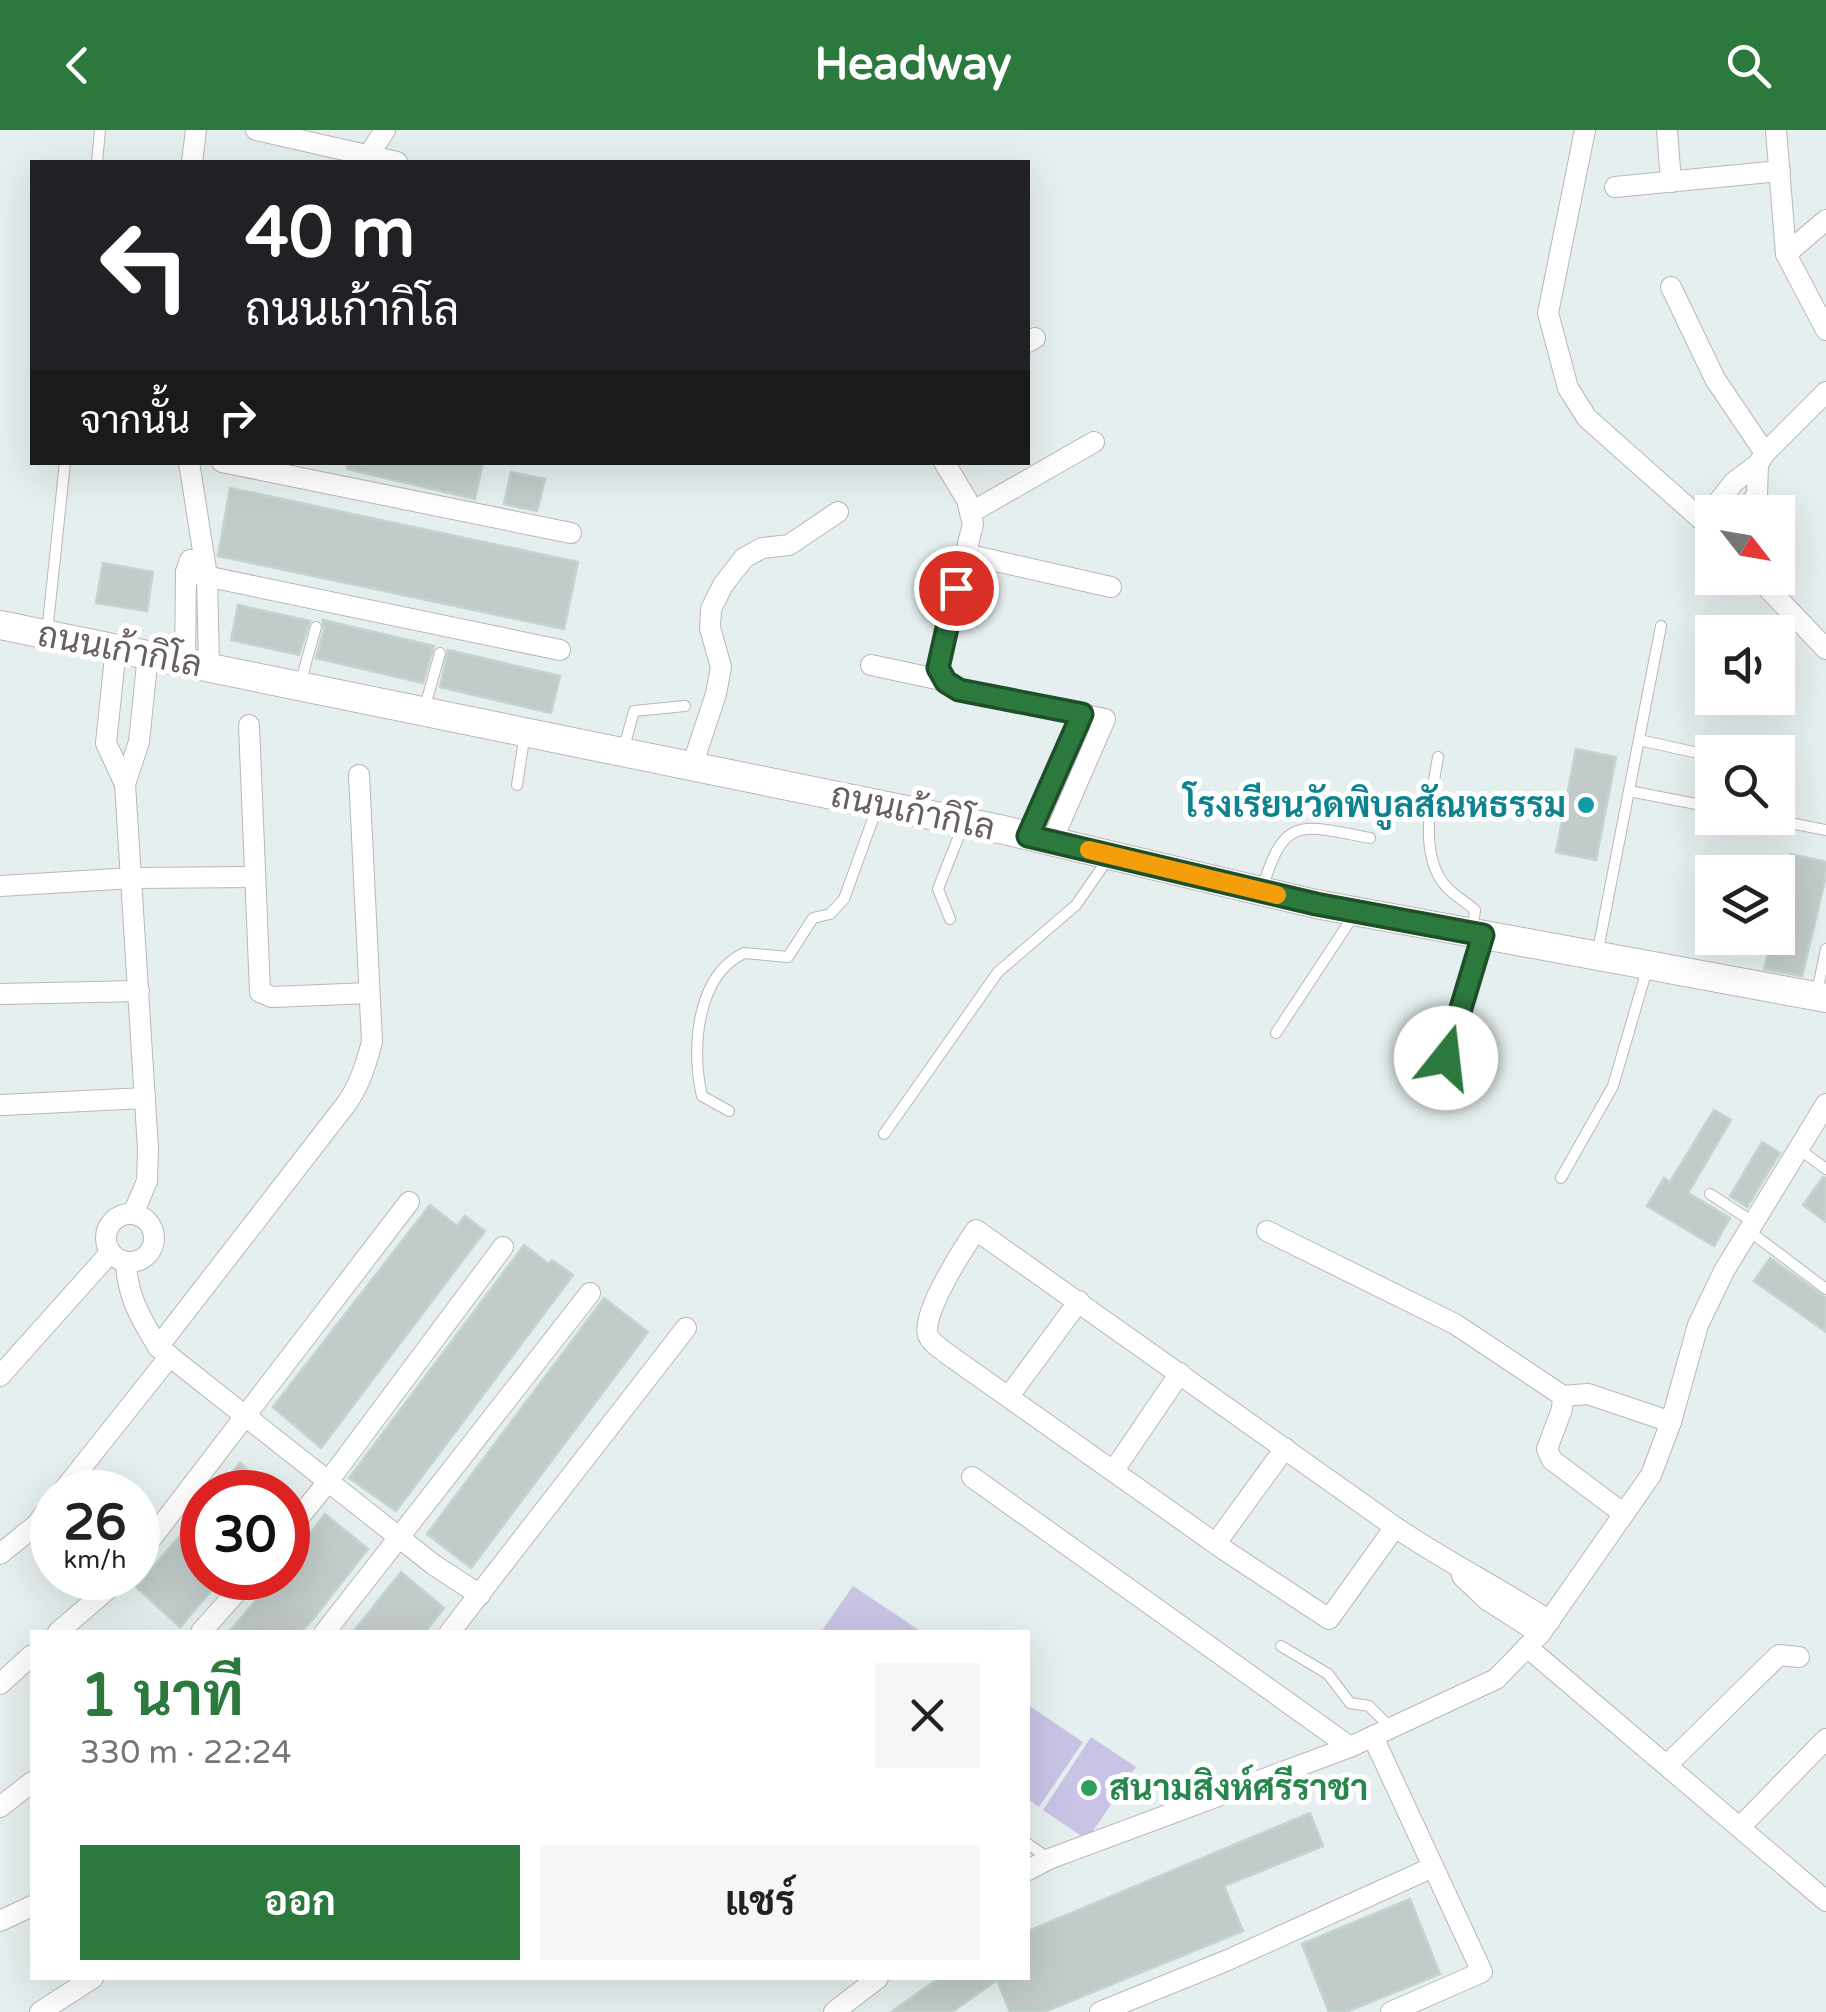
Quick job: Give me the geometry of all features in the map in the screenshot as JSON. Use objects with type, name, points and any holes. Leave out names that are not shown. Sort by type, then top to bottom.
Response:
[{"type":"main road","name":"ถนนเก้ากิโล","points":[[0,625],[879,804],[1356,912],[1821,997]]},
{"type":"street","points":[[192,160],[196,130]]},
{"type":"street","points":[[256,130],[387,160]]},
{"type":"street","points":[[368,156],[384,130]]},
{"type":"street","points":[[1585,130],[1548,313],[1568,388],[1586,418],[1695,513]]},
{"type":"street","points":[[1666,130],[1671,182]]},
{"type":"street","points":[[1776,130],[1786,254],[1826,330]]},
{"type":"street","points":[[1615,187],[1780,171]]},
{"type":"street","points":[[1786,254],[1826,220]]},
{"type":"street","points":[[1671,287],[1715,380],[1761,459],[1757,495]]},
{"type":"street","points":[[1726,495],[1734,482],[1826,392]]},
{"type":"street","points":[[970,513],[1094,442]]},
{"type":"street","points":[[189,465],[199,534],[197,665]]},
{"type":"street","points":[[237,465],[571,533]]},
{"type":"street","points":[[946,465],[967,500],[973,524],[940,654],[938,668],[946,682]]},
{"type":"street","points":[[692,766],[721,666],[710,628],[712,608],[723,586],[744,558],[762,548],[789,544],[838,512]]},
{"type":"street","points":[[965,554],[1111,586]]},
{"type":"street","points":[[197,574],[560,650]]},
{"type":"street","points":[[1774,595],[1826,649]]},
{"type":"street","points":[[116,648],[106,743],[125,784],[145,1098],[146,1181],[134,1214]]},
{"type":"street","points":[[125,784],[139,742],[148,654]]},
{"type":"street","points":[[872,666],[946,682],[959,690],[1105,719],[1040,839]]},
{"type":"street","points":[[1040,839],[1082,714]]},
{"type":"street","points":[[249,725],[260,992],[272,997],[369,993]]},
{"type":"street","points":[[78,1470],[358,1088],[372,1042],[358,775]]},
{"type":"street","points":[[0,886],[132,878],[254,877]]},
{"type":"street","points":[[1446,1058],[1478,934]]},
{"type":"street","points":[[0,994],[139,990]]},
{"type":"street","points":[[2,1106],[145,1098]]},
{"type":"street","points":[[1030,1869],[1350,1747],[1496,1679],[1539,1634],[1651,1475],[1671,1422],[1698,1325],[1751,1227],[1824,1112]]},
{"type":"street","points":[[160,1527],[409,1202]]},
{"type":"street","points":[[0,1376],[118,1258],[146,1257],[154,1237],[151,1226],[134,1214],[123,1215],[107,1229],[105,1240],[118,1258],[136,1311],[164,1352],[327,1483],[480,1595]]},
{"type":"street","points":[[1395,1527],[1330,1619],[946,1353],[927,1333],[928,1321],[955,1263],[976,1230],[1450,1564],[1486,1600],[1539,1634],[1667,1765],[1826,1901]]},
{"type":"street","points":[[1267,1231],[1455,1324],[1563,1396],[1588,1394],[1671,1422]]},
{"type":"street","points":[[310,1504],[504,1247]]},
{"type":"street","points":[[328,1630],[590,1293]]},
{"type":"street","points":[[1009,1396],[1079,1301]]},
{"type":"street","points":[[452,1630],[686,1328]]},
{"type":"street","points":[[1114,1470],[1180,1373]]},
{"type":"street","points":[[1563,1396],[1547,1450],[1552,1460],[1624,1514]]},
{"type":"street","points":[[1216,1542],[1285,1448]]},
{"type":"street","points":[[972,1477],[1350,1747]]},
{"type":"street","points":[[0,1554],[30,1530]]},
{"type":"street","points":[[60,1630],[95,1600]]},
{"type":"street","points":[[204,1630],[230,1600]]},
{"type":"street","points":[[1667,1765],[1778,1655],[1799,1656]]},
{"type":"street","points":[[0,1684],[30,1658]]},
{"type":"street","points":[[1382,1733],[1433,1868],[1482,1972],[1391,2012]]},
{"type":"street","points":[[1740,1826],[1826,1739]]},
{"type":"street","points":[[0,1808],[30,1784]]},
{"type":"street","points":[[1100,2012],[1228,1960],[1433,1868]]},
{"type":"street","points":[[0,1921],[30,1907]]},
{"type":"street","points":[[40,2012],[90,1980]]},
{"type":"street","points":[[834,2012],[875,1980]]},
{"type":"lane","points":[[97,160],[100,130]]},
{"type":"lane","points":[[47,634],[65,465]]},
{"type":"lane","points":[[1597,956],[1662,626]]},
{"type":"lane","points":[[300,685],[316,627]]},
{"type":"lane","points":[[424,711],[440,653]]},
{"type":"lane","points":[[622,752],[634,711],[685,706]]},
{"type":"lane","points":[[517,785],[525,732]]},
{"type":"lane","points":[[1639,740],[1695,752]]},
{"type":"lane","points":[[1438,757],[1431,800],[1431,850],[1441,881],[1474,910],[1478,934]]},
{"type":"lane","points":[[1629,791],[1695,805]]},
{"type":"lane","points":[[729,1110],[702,1096],[696,1074],[696,1049],[710,987],[734,958],[744,953],[788,957],[813,918],[830,914],[844,899],[879,804]]},
{"type":"lane","points":[[950,919],[938,889],[964,822]]},
{"type":"lane","points":[[1795,824],[1826,830]]},
{"type":"lane","points":[[1262,891],[1279,843],[1296,831],[1312,827],[1370,838]]},
{"type":"lane","points":[[884,1134],[998,972],[1076,905],[1110,855]]},
{"type":"lane","points":[[1276,1033],[1356,912]]},
{"type":"lane","points":[[1821,997],[1826,949]]},
{"type":"lane","points":[[1561,1178],[1614,1086],[1648,965]]},
{"type":"lane","points":[[1799,1149],[1826,1169]]},
{"type":"lane","points":[[1710,1194],[1826,1289]]},
{"type":"lane","points":[[1281,1646],[1328,1674],[1350,1703],[1369,1706],[1382,1733]]},
{"type":"lane","points":[[1030,1845],[1049,1859]]},
{"type":"shaded area","points":[[853,1586],[919,1630],[822,1630]]},
{"type":"shaded area","points":[[1030,1706],[1083,1742],[1039,1807],[1030,1800]]},
{"type":"shaded area","name":"สนามสิงห์ศรีราชา","points":[[1091,1737],[1136,1767],[1087,1840],[1043,1810]]},
{"type":"building","points":[[347,465],[482,465],[475,499],[347,469]]},
{"type":"building","points":[[511,472],[545,479],[537,511],[504,504]]},
{"type":"building","points":[[230,488],[578,562],[564,629],[218,556]]},
{"type":"building","points":[[103,563],[153,572],[147,611],[96,603]]},
{"type":"building","points":[[238,605],[310,621],[299,655],[231,640]]},
{"type":"building","points":[[323,620],[434,646],[423,683],[316,658]]},
{"type":"building","points":[[448,650],[560,676],[551,713],[440,687]]},
{"type":"building","name":"โรงเรียนวัดพิบูลสัณหธรรม","points":[[1576,749],[1616,757],[1596,860],[1556,852]]},
{"type":"building","points":[[1791,854],[1826,862],[1802,976],[1764,969],[1768,955],[1795,955],[1795,855]]},
{"type":"building","points":[[1714,1110],[1731,1120],[1688,1193],[1730,1218],[1714,1246],[1647,1206],[1664,1178],[1670,1182]]},
{"type":"building","points":[[1762,1142],[1780,1153],[1747,1207],[1730,1196]]},
{"type":"building","points":[[1826,1178],[1826,1222],[1803,1205]]},
{"type":"building","points":[[430,1205],[457,1226],[465,1216],[485,1231],[321,1448],[273,1407]]},
{"type":"building","points":[[524,1245],[549,1264],[552,1260],[573,1275],[396,1511],[349,1478]]},
{"type":"building","points":[[1770,1258],[1826,1298],[1826,1332],[1754,1281]]},
{"type":"building","points":[[604,1298],[648,1332],[471,1568],[427,1534]]},
{"type":"building","points":[[325,1514],[368,1549],[303,1630],[231,1630],[256,1600],[310,1600],[310,1533]]},
{"type":"building","points":[[180,1536],[180,1600],[203,1600],[180,1627],[150,1600],[160,1600],[160,1559]]},
{"type":"building","points":[[401,1572],[444,1608],[427,1630],[355,1630]]},
{"type":"building","points":[[1310,1813],[1323,1846],[1224,1886],[1243,1931],[1044,2012],[1010,2012],[997,1980],[1030,1980],[1030,1930]]},
{"type":"building","points":[[1410,1899],[1440,1974],[1346,2012],[1329,2012],[1302,1944]]},
{"type":"building","points":[[936,1980],[997,1980],[952,2012],[891,2012]]},
{"type":"slow traffic","points":[[1089,850],[1277,895]]},
{"type":"place","name":"โรงเรียนวัดพิบูลสัณหธรรม","points":[[1586,805]]},
{"type":"place","name":"สนามสิงห์ศรีราชา","points":[[1089,1788]]},
{"type":"route","points":[[956,588],[938,668],[946,682],[959,690],[1082,714],[1028,836],[1316,904],[1483,935],[1446,1058]]}]
